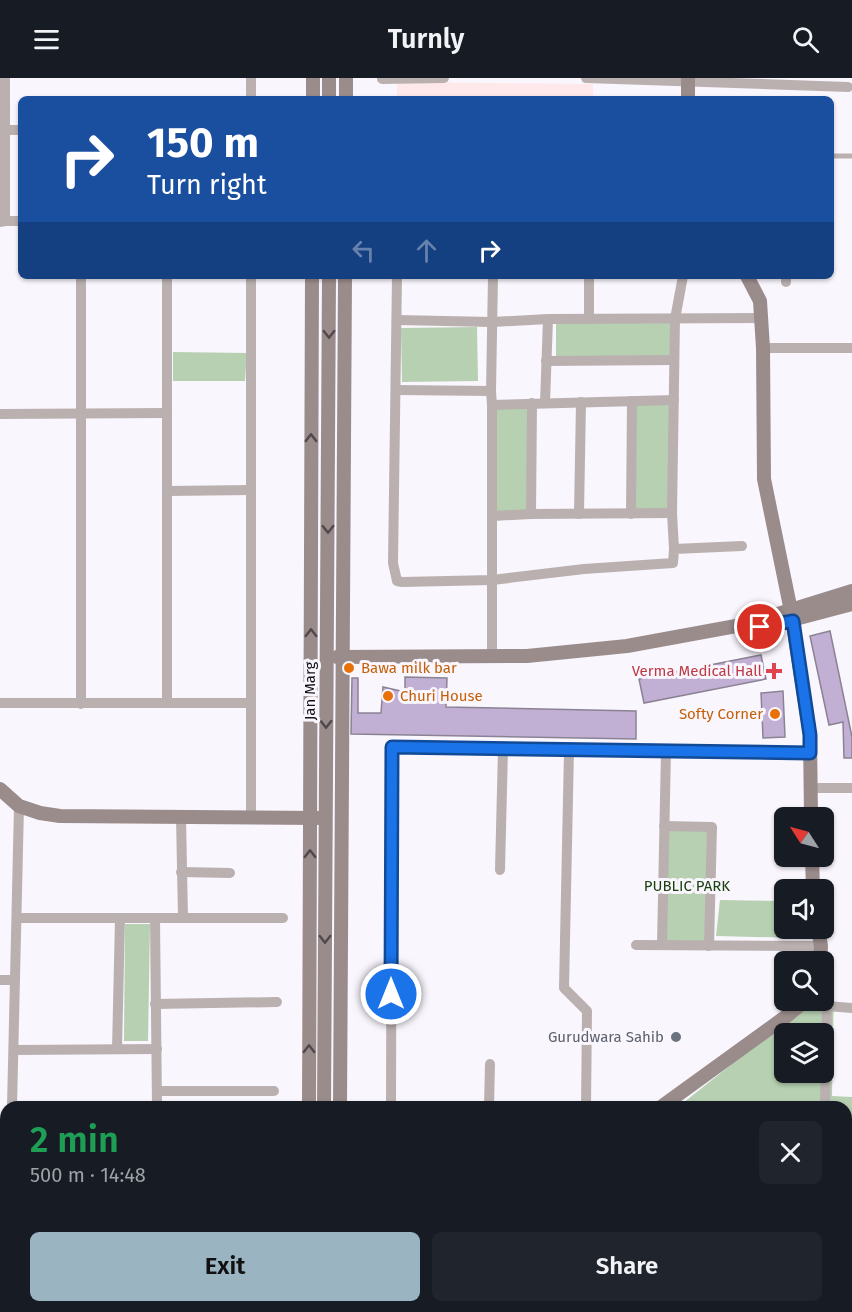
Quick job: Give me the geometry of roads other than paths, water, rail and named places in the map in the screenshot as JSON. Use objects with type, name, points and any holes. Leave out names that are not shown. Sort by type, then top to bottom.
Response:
[{"type":"street","points":[[5,78],[2,221],[18,220]]},
{"type":"street","points":[[251,78],[251,96]]},
{"type":"street","points":[[313,78],[313,96]]},
{"type":"street","points":[[329,78],[329,96]]},
{"type":"street","points":[[346,78],[346,96]]},
{"type":"street","points":[[381,79],[444,78]]},
{"type":"street","points":[[586,78],[817,82],[848,87]]},
{"type":"street","points":[[688,80],[688,96]]},
{"type":"street","points":[[3,133],[18,130]]},
{"type":"street","points":[[81,279],[81,704]]},
{"type":"street","points":[[167,279],[167,703]]},
{"type":"street","points":[[251,279],[251,817]]},
{"type":"street","name":"Jan Marg","points":[[309,1101],[312,279]]},
{"type":"street","name":"Jan Marg","points":[[324,1101],[329,279]]},
{"type":"street","points":[[340,1101],[345,279]]},
{"type":"street","points":[[397,279],[393,563],[397,580],[492,580],[584,569],[673,563],[675,319],[682,279]]},
{"type":"street","points":[[492,656],[493,279]]},
{"type":"street","points":[[589,279],[589,319]]},
{"type":"street","points":[[749,279],[760,301],[763,348],[764,479],[792,616],[810,735],[811,807]]},
{"type":"street","points":[[397,320],[492,322],[548,319],[761,318]]},
{"type":"street","points":[[545,403],[548,319]]},
{"type":"street","points":[[763,348],[852,348]]},
{"type":"street","points":[[546,361],[674,360]]},
{"type":"street","points":[[396,390],[491,392]]},
{"type":"street","points":[[492,405],[674,400]]},
{"type":"street","points":[[631,514],[633,401]]},
{"type":"street","points":[[579,514],[581,402]]},
{"type":"street","points":[[531,514],[532,403]]},
{"type":"street","points":[[0,414],[167,413]]},
{"type":"street","points":[[167,491],[251,490]]},
{"type":"street","points":[[493,516],[672,513]]},
{"type":"street","points":[[674,549],[742,546]]},
{"type":"street","points":[[792,616],[852,591]]},
{"type":"street","points":[[310,658],[527,656],[627,646],[736,626],[744,630],[792,616],[852,604]]},
{"type":"street","points":[[0,703],[251,703]]},
{"type":"street","points":[[391,1101],[392,747],[810,753]]},
{"type":"street","points":[[500,870],[502,749]]},
{"type":"street","points":[[569,750],[564,988],[587,1011],[586,1101]]},
{"type":"street","points":[[662,945],[666,750]]},
{"type":"street","points":[[811,788],[852,788]]},
{"type":"street","points":[[0,789],[19,806],[40,813],[60,816],[326,818]]},
{"type":"street","points":[[12,1101],[19,806]]},
{"type":"street","points":[[182,817],[183,918]]},
{"type":"street","points":[[664,826],[712,827],[709,946]]},
{"type":"street","points":[[181,872],[230,873]]},
{"type":"street","points":[[16,918],[283,918]]},
{"type":"street","points":[[117,1049],[120,918]]},
{"type":"street","points":[[155,918],[157,1101]]},
{"type":"street","points":[[820,939],[821,951]]},
{"type":"street","points":[[636,945],[821,946]]},
{"type":"street","points":[[0,980],[15,980]]},
{"type":"street","points":[[155,1004],[277,1002]]},
{"type":"street","points":[[834,1007],[852,1008]]},
{"type":"street","points":[[669,1101],[793,1011]]},
{"type":"street","points":[[825,1101],[827,1011]]},
{"type":"street","points":[[14,1050],[157,1049]]},
{"type":"street","points":[[489,1101],[490,1064]]},
{"type":"street","points":[[157,1091],[274,1091]]},
{"type":"lane","points":[[834,156],[852,156]]},
{"type":"place","name":"Bawa milk bar","points":[[349,668]]},
{"type":"place","name":"Verma Medical Hall","points":[[774,671]]},
{"type":"place","name":"Churi House","points":[[388,696]]},
{"type":"place","name":"Softy Corner","points":[[775,714]]},
{"type":"place","name":"Gurudwara Sahib","points":[[676,1037]]},
{"type":"park label","name":"PUBLIC PARK","points":[[687,886]]}]
